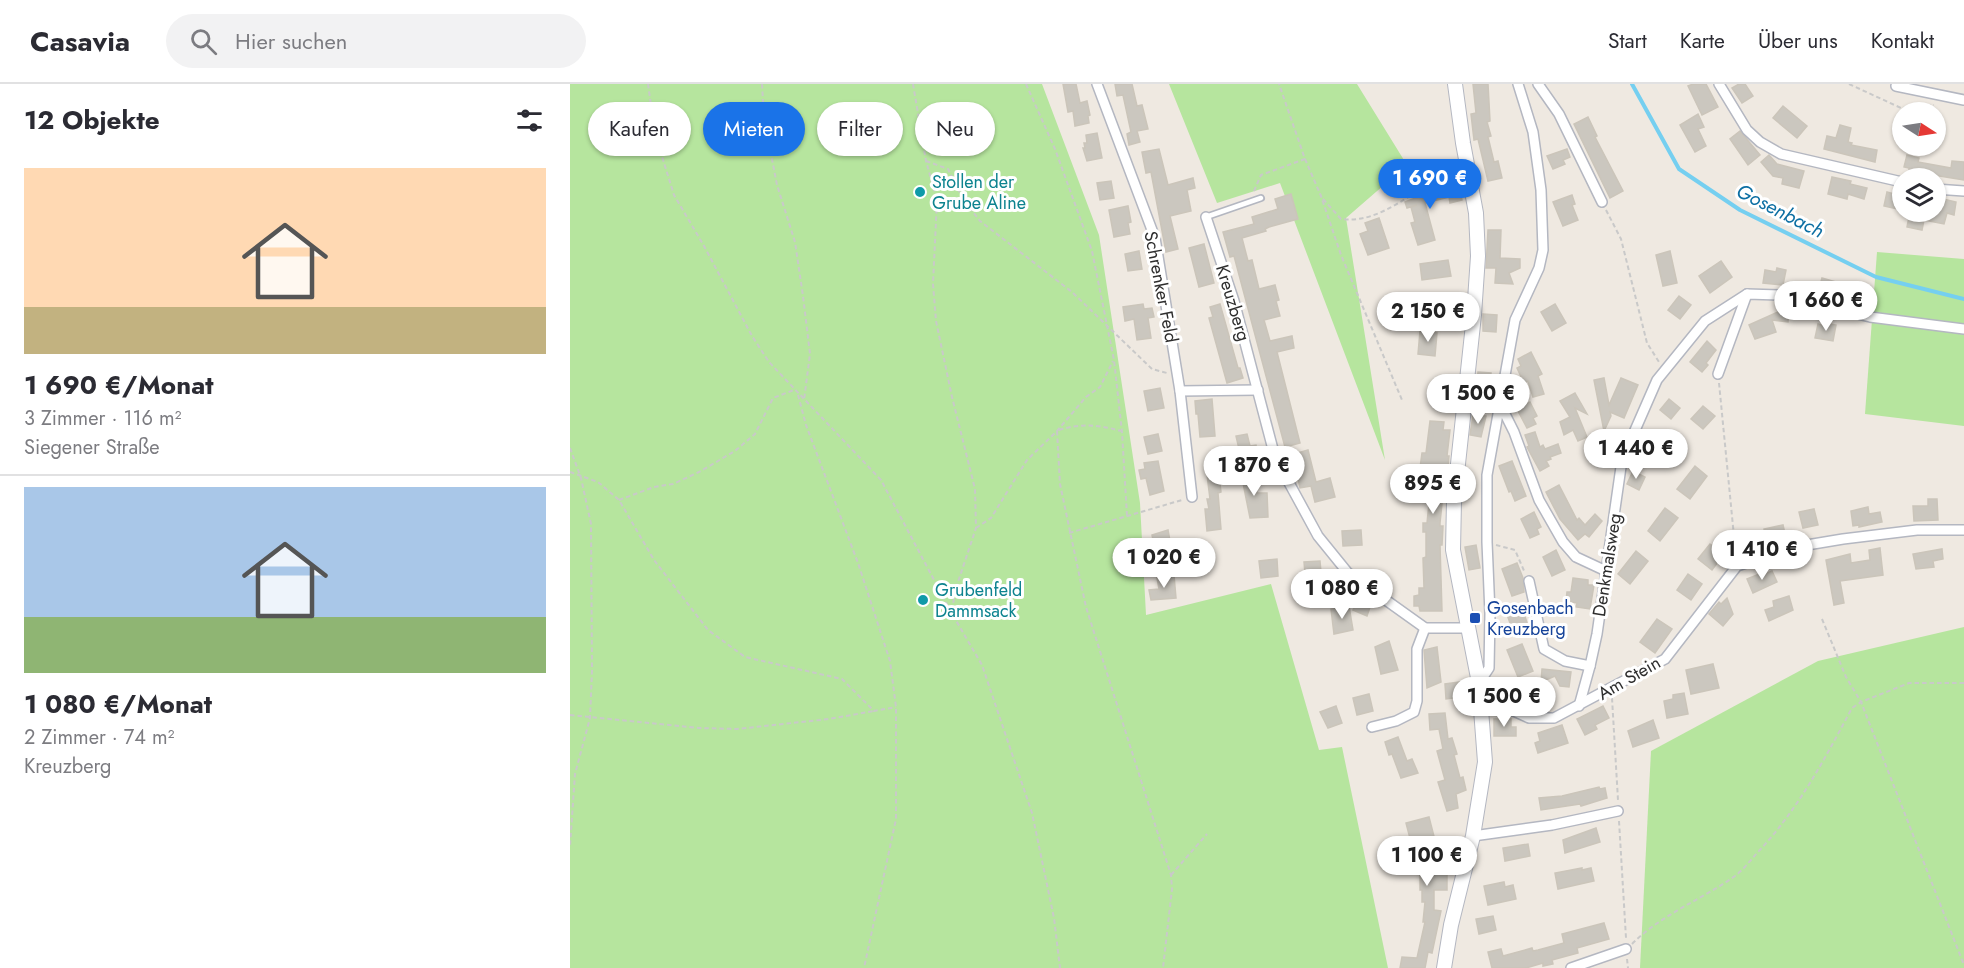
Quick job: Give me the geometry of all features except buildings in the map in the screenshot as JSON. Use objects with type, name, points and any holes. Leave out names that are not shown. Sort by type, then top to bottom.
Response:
[{"type":"main road","points":[[1444,968],[1451,925],[1473,836],[1485,762],[1479,683],[1453,550],[1454,501],[1478,256],[1476,213],[1455,84]]},
{"type":"street","name":"Schrenker Feld","points":[[1097,84],[1155,238],[1180,391],[1187,498]]},
{"type":"street","points":[[1479,683],[1489,668],[1487,475],[1515,320],[1539,268],[1543,250],[1541,190],[1533,132],[1518,84]]},
{"type":"street","points":[[1538,84],[1559,114],[1602,202]]},
{"type":"street","points":[[1719,84],[1747,130],[1760,142],[1781,154],[1892,181]]},
{"type":"street","points":[[1896,85],[1964,100]]},
{"type":"street","points":[[1946,190],[1964,192]]},
{"type":"street","name":"Kreuzberg","points":[[1206,217],[1234,301],[1275,457],[1318,536],[1348,573],[1425,628]]},
{"type":"street","points":[[1718,374],[1747,294],[1779,296],[1870,316],[1964,328]]},
{"type":"street","name":"Denkmalsweg","points":[[1579,706],[1590,666],[1612,539],[1622,460],[1657,380],[1705,321],[1747,294]]},
{"type":"street","points":[[1180,391],[1258,390]]},
{"type":"street","points":[[1500,404],[1514,432],[1539,500],[1563,542],[1576,557],[1606,571]]},
{"type":"street","points":[[1737,566],[1795,547],[1843,539],[1917,530],[1964,530]]},
{"type":"street","name":"Am Stein","points":[[1479,683],[1492,689],[1507,708],[1529,718],[1554,718],[1665,659],[1737,566]]},
{"type":"street","points":[[1529,581],[1544,649],[1564,661],[1590,666]]},
{"type":"street","points":[[1372,727],[1396,722],[1414,712],[1417,700],[1417,649],[1425,628],[1469,628]]},
{"type":"street","points":[[1473,836],[1552,825],[1618,812]]},
{"type":"street","points":[[1571,968],[1626,949]]},
{"type":"lane","points":[[1206,217],[1261,198]]},
{"type":"path","points":[[648,84],[655,134],[674,195],[752,336],[768,362],[881,480],[951,612],[982,664],[1032,813],[1054,918],[1060,968]]},
{"type":"path","points":[[762,84],[764,118],[777,185],[795,242],[803,296],[810,354],[804,400]]},
{"type":"path","points":[[913,84],[926,160],[937,200],[933,284],[936,321],[975,489],[976,528],[958,582],[951,612]]},
{"type":"path","points":[[1026,84],[1055,149],[1092,251],[1114,360],[1122,432],[1127,516]]},
{"type":"path","points":[[1279,84],[1341,255],[1402,400]]},
{"type":"path","points":[[1849,84],[1901,108],[1941,104],[1949,97]]},
{"type":"path","points":[[1251,201],[1260,175],[1305,159]]},
{"type":"path","points":[[926,160],[948,169],[963,199],[980,221],[1072,292],[1152,369],[1178,377]]},
{"type":"path","points":[[1321,196],[1341,219],[1357,221],[1389,209],[1446,178],[1469,176]]},
{"type":"path","points":[[1602,202],[1621,239],[1647,343],[1665,370]]},
{"type":"path","points":[[976,528],[991,518],[1027,460],[1057,431],[1086,397],[1100,387],[1114,360]]},
{"type":"path","points":[[1718,374],[1737,566]]},
{"type":"path","points":[[619,500],[654,487],[673,484],[735,451],[755,434],[773,398],[794,390]]},
{"type":"path","points":[[798,395],[828,488],[858,563],[890,661],[896,706],[896,819],[864,968]]},
{"type":"path","points":[[1057,431],[1071,426],[1098,425],[1122,432]]},
{"type":"path","points":[[1057,431],[1060,484],[1086,607],[1171,875],[1172,889],[1162,968]]},
{"type":"path","points":[[570,448],[580,475],[591,524],[592,542],[590,718],[575,774],[570,846]]},
{"type":"path","points":[[570,472],[598,482],[619,500],[654,560],[708,630],[745,657],[842,680],[874,711]]},
{"type":"path","points":[[1069,533],[1187,498]]},
{"type":"path","points":[[1487,542],[1515,550],[1529,581]]},
{"type":"path","points":[[1822,619],[1846,677],[1861,702],[1963,966]]},
{"type":"path","points":[[1626,949],[1640,935],[1680,907],[1696,902],[1737,875],[1781,828],[1815,775],[1852,708],[1861,702],[1909,683],[1964,683]]},
{"type":"path","points":[[1611,689],[1628,968]]},
{"type":"path","points":[[570,715],[699,728],[737,729],[830,719],[896,706]]},
{"type":"path","points":[[1171,875],[1207,834]]},
{"type":"green space","points":[[570,84],[1042,84],[1099,235],[1140,503],[1146,615],[1271,584],[1319,750],[1342,747],[1388,968],[570,968]]},
{"type":"green space","points":[[1169,84],[1357,84],[1407,165],[1346,218],[1385,460],[1280,183],[1217,203]]},
{"type":"green space","points":[[1877,252],[1964,259],[1964,426],[1865,414]]},
{"type":"green space","points":[[1964,627],[1964,968],[1640,968],[1651,751],[1818,661]]},
{"type":"waterway","name":"Gosenbach","points":[[1632,84],[1679,169],[1740,210],[1876,277],[1964,299]]},
{"type":"place","name":"Stollen der Grube Aline","points":[[920,192]]},
{"type":"place","name":"Grubenfeld Dammsack","points":[[923,600]]},
{"type":"place","name":"Gosenbach Kreuzberg","points":[[1475,618]]}]
